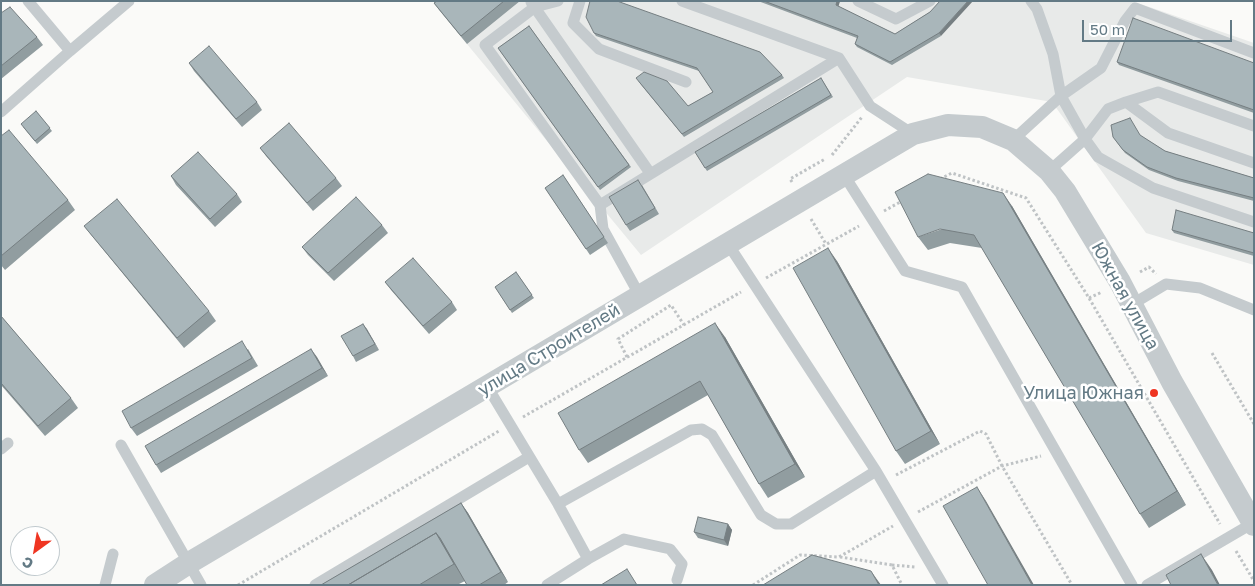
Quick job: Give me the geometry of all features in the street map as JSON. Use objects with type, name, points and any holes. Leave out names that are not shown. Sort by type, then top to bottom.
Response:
[{"type":"street","name":"Южная улица","points":[[948,125],[982,127],[1012,140],[1049,171],[1065,192],[1120,282],[1172,382],[1253,524]]},
{"type":"street","name":"улица Строителей","points":[[155,585],[912,134],[948,125]]},
{"type":"lane","points":[[28,1],[70,51]]},
{"type":"lane","points":[[1,112],[129,1]]},
{"type":"lane","points":[[558,1],[533,4],[485,45],[600,205],[603,229],[640,296]]},
{"type":"lane","points":[[580,1],[573,23],[599,49],[686,82]]},
{"type":"lane","points":[[682,1],[840,58],[870,106],[912,134]]},
{"type":"lane","points":[[858,1],[896,19],[930,1]]},
{"type":"lane","points":[[1031,1],[1037,9],[1053,54],[1061,96],[1085,139],[1098,157],[1153,188],[1254,222]]},
{"type":"lane","points":[[533,4],[650,173]]},
{"type":"lane","points":[[1012,140],[1061,96],[1101,68],[1125,20],[1136,5],[1254,52]]},
{"type":"lane","points":[[600,205],[840,58]]},
{"type":"lane","points":[[1049,171],[1085,139],[1108,109],[1158,92],[1254,126]]},
{"type":"lane","points":[[1126,102],[1168,133],[1254,163]]},
{"type":"lane","points":[[844,175],[905,271],[962,286],[1132,585]]},
{"type":"lane","points":[[728,244],[876,471],[943,585]]},
{"type":"lane","points":[[1131,305],[1166,284],[1200,288],[1254,310]]},
{"type":"lane","points":[[487,386],[558,504],[588,559]]},
{"type":"lane","points":[[558,504],[691,430],[702,428],[712,435],[761,515],[776,524],[792,524],[876,471]]},
{"type":"lane","points":[[121,445],[201,585]]},
{"type":"lane","points":[[315,585],[529,457]]},
{"type":"lane","points":[[1147,585],[1253,524]]},
{"type":"lane","points":[[547,585],[624,539],[670,549],[682,564],[677,580]]},
{"type":"lane","points":[[105,585],[113,554]]},
{"type":"path","points":[[790,178],[834,154],[870,106]]},
{"type":"path","points":[[807,212],[826,244]]},
{"type":"path","points":[[627,357],[618,339],[671,306],[684,325]]},
{"type":"path","points":[[1212,353],[1254,424]]},
{"type":"path","points":[[882,482],[980,431],[986,434],[1002,466],[1072,585]]},
{"type":"path","points":[[839,557],[1002,466],[1056,452]]},
{"type":"path","points":[[753,585],[800,555],[839,557],[892,565],[902,585]]},
{"type":"shaded area","points":[[434,1],[1132,1],[1254,43],[1254,265],[1146,233],[1052,102],[907,77],[641,255],[434,4]]},
{"type":"building","points":[[437,1],[504,1],[461,36],[434,3]]},
{"type":"building","points":[[590,1],[617,1],[760,52],[782,75],[682,134],[636,78],[644,72],[667,81],[688,106],[713,92],[697,68],[594,33],[586,17]]},
{"type":"building","points":[[764,1],[837,1],[836,5],[895,34],[930,12],[940,1],[968,1],[939,33],[890,62],[855,44],[858,36]]},
{"type":"building","points":[[10,7],[37,37],[1,66],[1,13]]},
{"type":"building","points":[[1133,18],[1254,63],[1254,110],[1117,62]]},
{"type":"building","points":[[529,26],[629,165],[598,187],[498,48]]},
{"type":"building","points":[[209,46],[257,102],[236,119],[189,63]]},
{"type":"building","points":[[821,78],[831,95],[705,168],[695,152]]},
{"type":"building","points":[[36,111],[50,128],[35,141],[21,124]]},
{"type":"building","points":[[1130,118],[1140,135],[1165,151],[1254,178],[1254,198],[1176,178],[1147,167],[1123,150],[1113,137],[1111,125]]},
{"type":"building","points":[[289,123],[336,178],[307,203],[260,148]]},
{"type":"building","points":[[9,130],[68,200],[1,256],[1,136]]},
{"type":"building","points":[[198,152],[237,194],[210,219],[171,176]]},
{"type":"building","points":[[928,174],[1003,193],[1177,491],[1140,514],[974,235],[940,229],[918,237],[895,192]]},
{"type":"building","points":[[563,175],[604,237],[586,249],[545,188]]},
{"type":"building","points":[[638,180],[655,208],[626,225],[609,197]]},
{"type":"building","points":[[356,197],[382,225],[328,273],[302,247]]},
{"type":"building","points":[[117,199],[209,311],[177,338],[84,226]]},
{"type":"building","points":[[1176,210],[1254,233],[1254,253],[1172,230]]},
{"type":"building","points":[[828,248],[931,431],[896,451],[793,268]]},
{"type":"building","points":[[413,258],[452,302],[423,326],[385,282]]},
{"type":"building","points":[[516,272],[532,295],[510,310],[495,287]]},
{"type":"building","points":[[1,316],[71,398],[38,426],[1,383]]},
{"type":"building","points":[[715,323],[795,464],[759,484],[700,381],[579,450],[558,413]]},
{"type":"building","points":[[363,324],[375,344],[353,356],[341,336]]},
{"type":"building","points":[[242,341],[252,358],[131,428],[122,411]]},
{"type":"building","points":[[311,349],[322,368],[156,465],[145,446]]},
{"type":"building","points":[[977,487],[1032,585],[988,585],[943,506]]},
{"type":"building","points":[[461,503],[501,572],[479,585],[467,585],[436,533],[348,585],[321,585]]},
{"type":"building","points":[[698,517],[728,524],[724,540],[694,532]]},
{"type":"building","points":[[436,533],[454,564],[419,585],[348,585]]},
{"type":"building","points":[[1201,554],[1218,585],[1171,585],[1166,575]]},
{"type":"building","points":[[812,555],[871,571],[879,585],[763,585]]},
{"type":"building","points":[[627,569],[637,585],[601,585]]},
{"type":"place","name":"Улица Южная","points":[[1154,393]]}]
